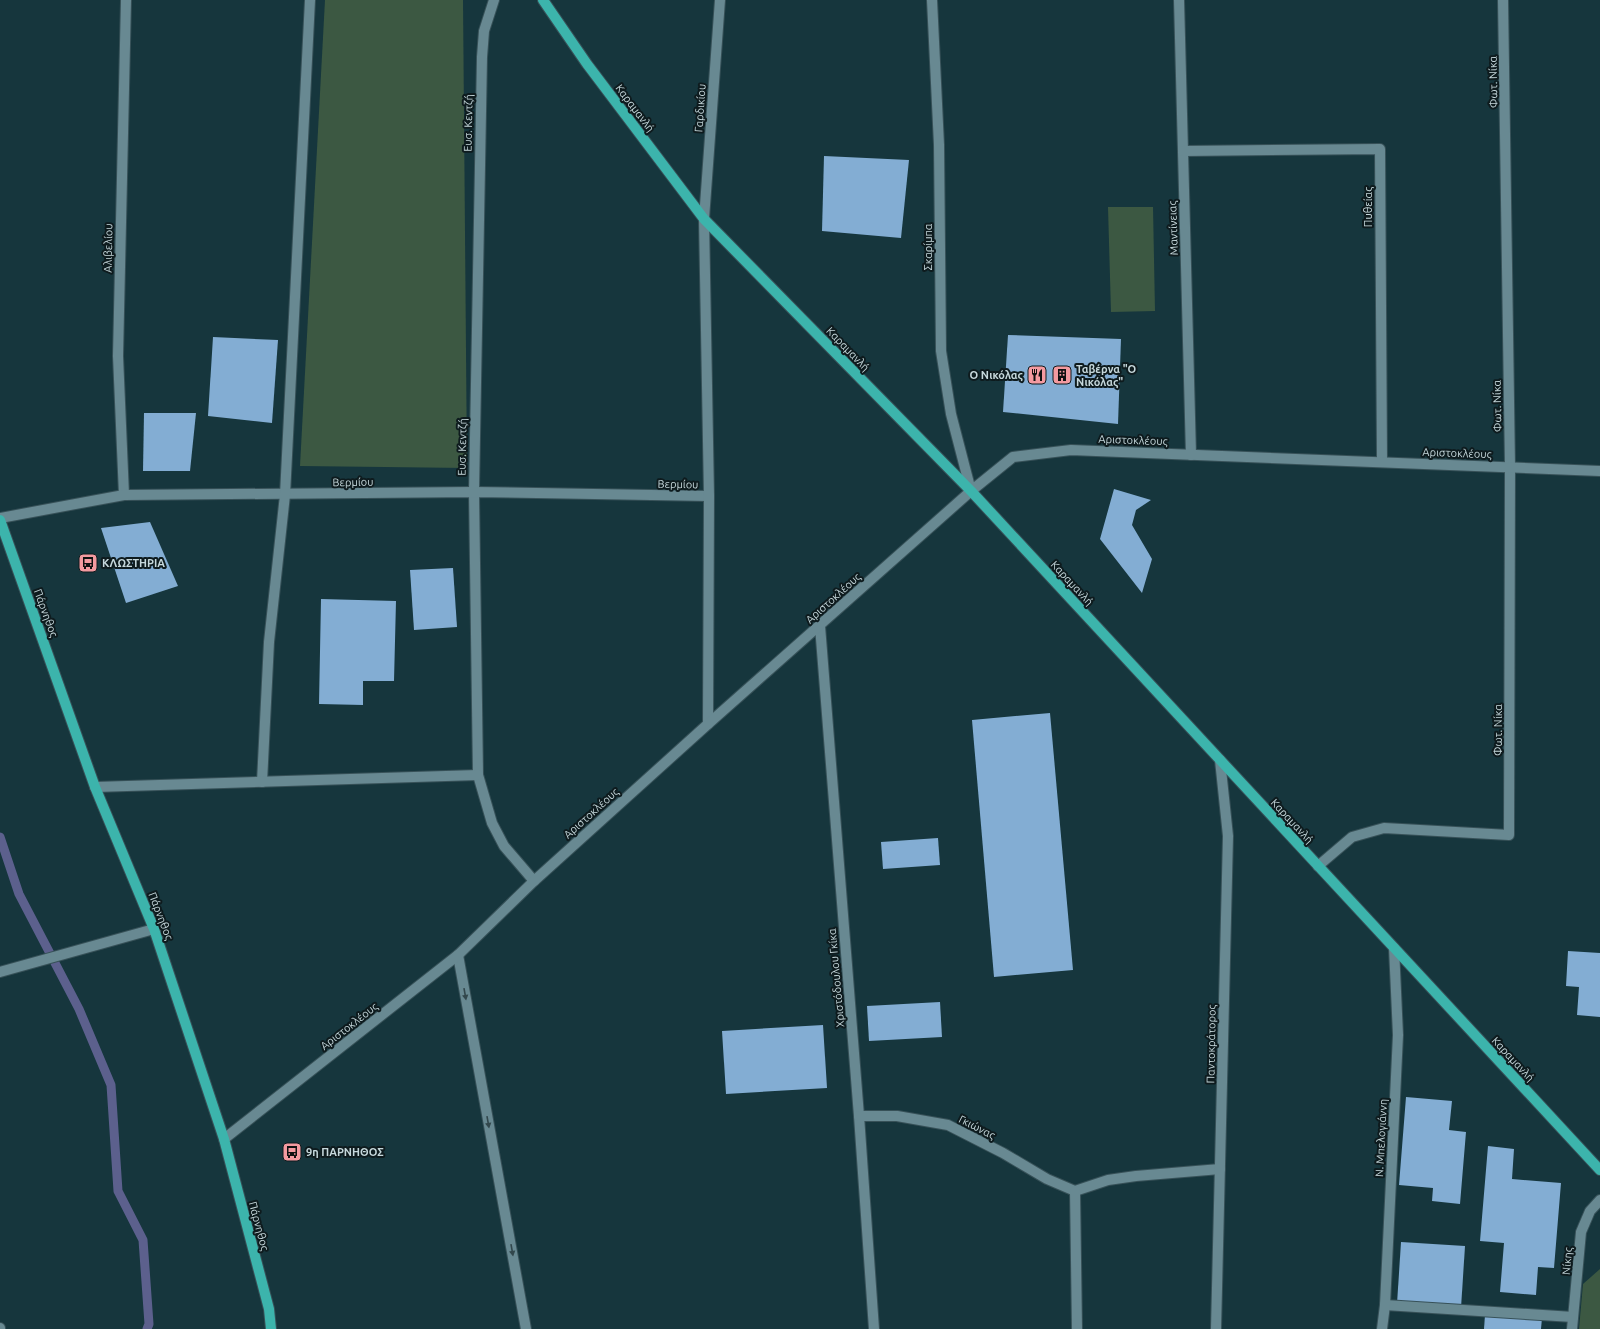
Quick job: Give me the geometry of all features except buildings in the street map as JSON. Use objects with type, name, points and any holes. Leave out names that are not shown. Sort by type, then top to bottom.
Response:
[{"type":"main road","name":"Καραμανλή","points":[[543,0],[587,64],[704,219],[971,491],[1600,1170]]},
{"type":"main road","name":"Πάρνηθος","points":[[0,519],[95,787],[154,929],[224,1139],[269,1309],[271,1329]]},
{"type":"street","name":"Αλιβελίου","points":[[124,495],[118,356],[126,0]]},
{"type":"street","points":[[262,782],[269,642],[285,495],[310,0]]},
{"type":"street","name":"Ευσ. Κεντζή","points":[[494,0],[484,31],[482,57],[474,492],[478,775],[492,823],[504,846],[534,881]]},
{"type":"street","name":"Γαρδικίου","points":[[708,724],[709,496],[704,219],[720,0]]},
{"type":"street","name":"Σκαρίμπα","points":[[932,0],[939,145],[941,351],[951,414],[971,491]]},
{"type":"street","name":"Μαντίνειας","points":[[1179,0],[1191,455]]},
{"type":"street","name":"Φωτ. Νίκα","points":[[1318,866],[1352,837],[1384,828],[1510,835],[1510,467],[1503,0]]},
{"type":"street","name":"Πυθείας","points":[[1183,151],[1380,149],[1382,462]]},
{"type":"street","name":"Αριστοκλέους","points":[[224,1139],[458,955],[534,881],[708,724],[971,491],[1013,458],[1071,450],[1600,471]]},
{"type":"street","name":"Βερμίου","points":[[0,519],[124,495],[285,495],[474,492],[709,496]]},
{"type":"street","name":"Χριστόδουλου Γκίκα","points":[[820,626],[859,1116],[874,1329]]},
{"type":"street","name":"Παντοκράτορος","points":[[1216,1329],[1228,836],[1220,760]]},
{"type":"street","points":[[95,787],[478,775]]},
{"type":"street","points":[[0,972],[154,929]]},
{"type":"street","name":"Ν. Μπελογιάννη","points":[[1382,1329],[1385,1305],[1398,1036],[1394,948]]},
{"type":"street","points":[[458,955],[526,1329]]},
{"type":"street","name":"Γκιώνας","points":[[859,1116],[897,1116],[948,1125],[1003,1153],[1047,1179],[1076,1191]]},
{"type":"street","points":[[1077,1329],[1076,1191],[1108,1180],[1136,1176],[1220,1169]]},
{"type":"street","name":"Νίκης","points":[[1572,1329],[1581,1232],[1590,1211],[1600,1200]]},
{"type":"street","points":[[1385,1305],[1573,1317]]},
{"type":"green space","points":[[325,0],[463,0],[467,468],[300,466]]},
{"type":"green space","points":[[1108,207],[1153,207],[1155,311],[1111,312]]},
{"type":"green space","points":[[1600,1269],[1600,1329],[1579,1329],[1583,1284]]},
{"type":"waterway","points":[[0,837],[19,894],[79,1009],[111,1085],[118,1191],[143,1240],[149,1324],[147,1329]]},
{"type":"place","name":"Ο Νικόλας","points":[[1037,375]]},
{"type":"place","name":"Ταβέρνα \"Ο Νικόλας\"","points":[[1062,375]]},
{"type":"place","name":"ΚΛΩΣΤΗΡΙΑ","points":[[88,563]]},
{"type":"place","name":"9η ΠΑΡΝΗΘΟΣ","points":[[292,1152]]}]
